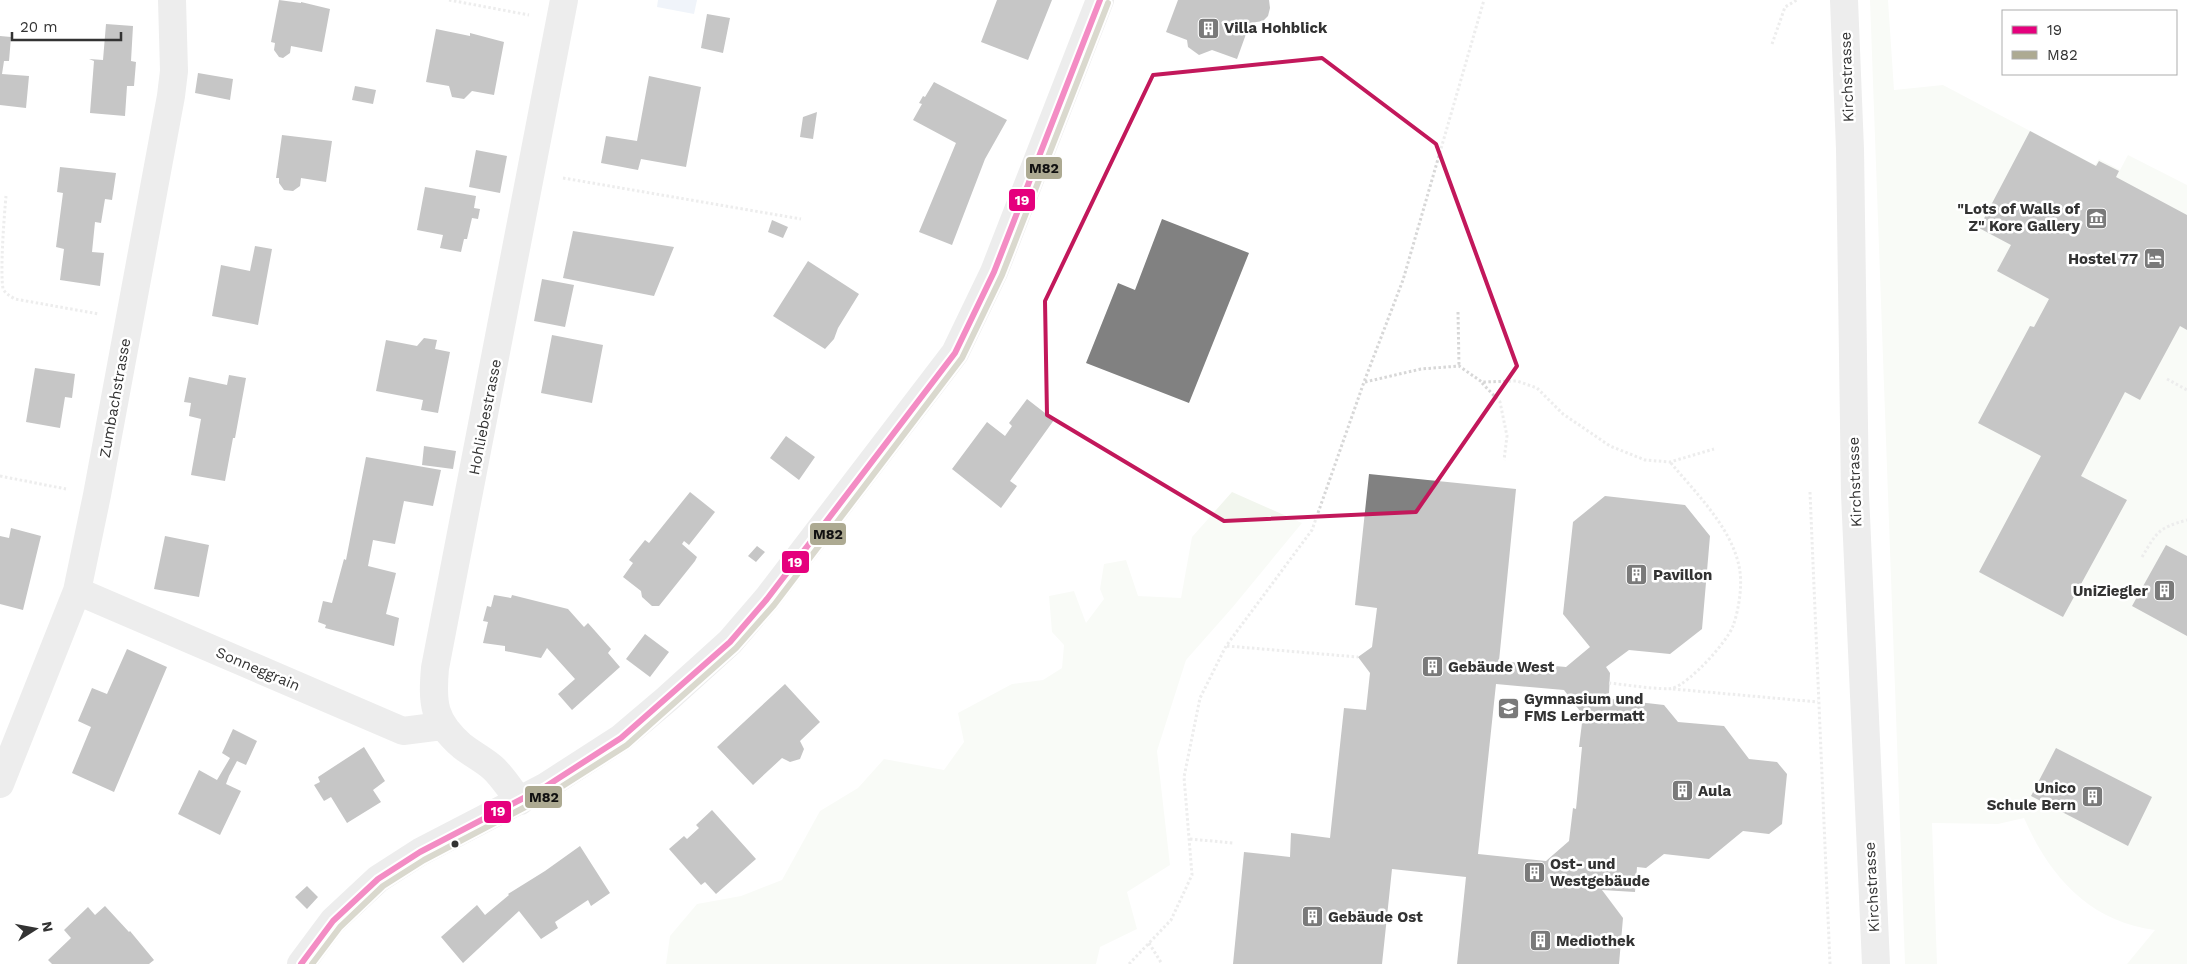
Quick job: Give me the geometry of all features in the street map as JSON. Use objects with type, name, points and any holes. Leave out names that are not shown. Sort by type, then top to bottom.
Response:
[{"type":"street","name":"Zumbachstrasse","points":[[0,784],[77,591],[97,495],[171,96],[174,71],[172,0]]},
{"type":"street","name":"Hohliebestrasse","points":[[520,801],[494,769],[462,745],[442,726],[434,708],[435,668],[564,0]]},
{"type":"street","points":[[300,964],[333,921],[378,878],[420,852],[520,801],[572,771],[621,738],[730,642],[767,599],[955,353],[994,272],[1100,0]]},
{"type":"street","name":"Kirchstrasse","points":[[1844,0],[1850,149],[1855,494],[1876,964]]},
{"type":"street","name":"Sonneggrain","points":[[77,591],[403,731],[442,726]]},
{"type":"path","points":[[449,0],[516,13]]},
{"type":"path","points":[[1128,964],[1172,920],[1192,875],[1184,777],[1200,698],[1226,646],[1312,530],[1364,382],[1403,280],[1484,0]]},
{"type":"path","points":[[1772,44],[1785,7],[1796,0]]},
{"type":"path","points":[[532,173],[801,219]]},
{"type":"path","points":[[6,196],[0,252],[0,281],[4,292],[15,299],[129,320]]},
{"type":"path","points":[[1458,312],[1459,366]]},
{"type":"path","points":[[1364,382],[1421,369],[1459,366],[1482,382],[1500,402],[1507,436],[1504,460]]},
{"type":"path","points":[[2167,379],[2187,390]]},
{"type":"path","points":[[1482,382],[1517,381],[1537,388],[1563,414],[1610,446],[1645,460],[1670,462],[1714,449]]},
{"type":"path","points":[[1670,462],[1712,512],[1727,536],[1739,566],[1740,597],[1733,628],[1695,675],[1673,689]]},
{"type":"path","points":[[0,476],[97,495]]},
{"type":"path","points":[[1810,492],[1830,964]]},
{"type":"path","points":[[2142,557],[2155,535],[2162,528],[2187,520]]},
{"type":"path","points":[[1226,646],[1358,657]]},
{"type":"path","points":[[1609,683],[1818,702]]},
{"type":"path","points":[[1190,839],[1233,843]]},
{"type":"path","points":[[1148,943],[1162,964]]},
{"type":"highlighted area","points":[[1322,58],[1436,144],[1517,366],[1416,512],[1224,521],[1047,415],[1045,301],[1153,75]]},
{"type":"shaded area","points":[[658,0],[697,0],[694,14],[657,7]]},
{"type":"shaded area","points":[[1870,0],[1888,0],[1894,90],[1943,85],[2095,165],[2099,159],[2120,170],[2128,155],[2187,185],[2187,964],[2127,964],[2155,930],[2132,925],[2111,917],[2074,893],[2046,859],[2024,818],[1998,824],[1932,823],[1937,964],[1905,964]]},
{"type":"shaded area","points":[[1232,492],[1302,523],[1232,608],[1186,660],[1157,751],[1170,865],[1127,892],[1137,929],[1100,947],[1096,964],[666,964],[670,936],[697,904],[741,896],[782,880],[820,811],[858,788],[884,759],[944,770],[964,742],[958,713],[1012,684],[1043,680],[1062,668],[1064,645],[1052,632],[1049,596],[1074,591],[1086,623],[1104,599],[1100,589],[1104,564],[1126,560],[1138,596],[1181,598],[1192,537]]},
{"type":"building","points":[[279,0],[301,2],[330,9],[322,52],[291,46],[290,53],[283,58],[279,57],[274,50],[275,43],[271,42]]},
{"type":"building","points":[[997,0],[1052,0],[1028,60],[981,42]]},
{"type":"building","name":"Villa Hohblick","points":[[1178,0],[1269,0],[1270,8],[1268,16],[1263,21],[1250,23],[1237,59],[1212,50],[1199,55],[1188,47],[1187,40],[1166,32]]},
{"type":"building","points":[[707,14],[730,18],[723,53],[701,48]]},
{"type":"building","points":[[106,24],[133,26],[131,61],[136,62],[134,86],[127,86],[125,116],[90,113],[94,61],[89,59],[103,60]]},
{"type":"building","points":[[436,29],[470,36],[470,33],[504,42],[494,95],[472,91],[464,99],[452,97],[449,86],[426,82]]},
{"type":"building","points":[[0,36],[11,37],[9,61],[4,61],[2,74],[29,76],[26,108],[0,105]]},
{"type":"building","points":[[198,73],[233,79],[230,100],[195,93]]},
{"type":"building","points":[[649,76],[701,87],[686,167],[641,159],[638,170],[601,163],[606,136],[637,141]]},
{"type":"building","points":[[934,82],[1007,120],[985,159],[952,245],[919,232],[956,143],[913,120],[922,104],[919,103]]},
{"type":"building","points":[[355,86],[376,90],[373,104],[352,100]]},
{"type":"building","points":[[817,112],[813,139],[800,137],[803,117]]},
{"type":"building","points":[[2030,131],[2096,166],[2099,161],[2119,171],[2116,177],[2187,215],[2187,330],[2180,326],[2140,400],[2125,392],[2081,476],[2127,500],[2063,617],[1979,572],[2041,456],[1978,423],[2030,326],[2034,327],[2049,299],[1997,271],[2011,245],[1979,228]]},
{"type":"building","points":[[282,135],[332,141],[326,182],[301,178],[300,186],[293,191],[284,190],[279,183],[279,178],[276,178]]},
{"type":"building","points":[[476,150],[507,156],[500,193],[469,187]]},
{"type":"building","points":[[60,167],[116,173],[112,200],[105,199],[101,223],[95,222],[92,252],[104,253],[100,286],[60,280],[64,249],[56,247],[63,193],[57,192]]},
{"type":"building","points":[[425,187],[476,196],[474,208],[480,209],[478,219],[472,218],[467,239],[464,239],[461,252],[440,248],[443,235],[417,230]]},
{"type":"building","points":[[1162,219],[1249,253],[1189,403],[1086,363],[1118,283],[1135,290]]},
{"type":"building","points":[[772,220],[788,227],[783,238],[768,232]]},
{"type":"building","points":[[573,231],[674,247],[654,296],[563,278]]},
{"type":"building","points":[[255,246],[272,249],[258,325],[212,316],[221,265],[250,271]]},
{"type":"building","points":[[808,261],[859,294],[838,328],[834,339],[825,349],[773,316]]},
{"type":"building","points":[[542,279],[574,285],[565,327],[534,321]]},
{"type":"building","points":[[552,335],[603,345],[592,403],[541,393]]},
{"type":"building","points":[[424,338],[437,340],[435,349],[450,352],[438,413],[421,410],[423,400],[376,391],[386,340],[417,346]]},
{"type":"building","points":[[35,368],[75,374],[72,398],[65,397],[60,428],[26,422]]},
{"type":"building","points":[[229,375],[246,378],[225,481],[191,475],[201,419],[189,416],[191,403],[184,402],[189,377],[227,385]]},
{"type":"building","points":[[1027,399],[1054,420],[1010,481],[1017,486],[1001,508],[952,469],[987,422],[1005,436],[1012,426],[1009,423]]},
{"type":"building","points":[[786,436],[815,457],[799,480],[770,458]]},
{"type":"building","points":[[424,446],[456,451],[453,469],[422,465]]},
{"type":"building","points":[[366,457],[441,470],[433,506],[404,501],[395,544],[373,540],[368,566],[396,573],[386,614],[399,618],[394,646],[325,628],[326,625],[318,622],[323,601],[332,603],[344,559],[346,560]]},
{"type":"building","points":[[1369,474],[1516,489],[1499,661],[1566,667],[1590,647],[1563,614],[1573,522],[1605,496],[1685,505],[1710,536],[1702,629],[1670,654],[1629,650],[1606,667],[1610,673],[1609,693],[1603,698],[1664,705],[1678,722],[1724,726],[1749,759],[1777,762],[1787,774],[1782,824],[1769,834],[1743,831],[1709,859],[1664,854],[1646,868],[1637,867],[1635,892],[1602,890],[1623,918],[1619,964],[1457,964],[1466,877],[1392,869],[1382,964],[1233,964],[1244,852],[1290,857],[1291,833],[1330,838],[1344,708],[1366,710],[1370,673],[1358,657],[1372,647],[1377,608],[1355,605]],"holes":[[[1496,684],[1564,690],[1583,715],[1579,747],[1582,747],[1576,809],[1573,808],[1569,841],[1546,861],[1478,854]]]},
{"type":"building","points":[[690,492],[715,512],[689,545],[684,541],[682,544],[697,557],[695,561],[659,606],[652,606],[642,597],[641,591],[623,577],[633,563],[629,560],[645,540],[649,543]]},
{"type":"building","points":[[11,528],[41,536],[23,610],[0,604],[0,536],[9,538]]},
{"type":"building","points":[[165,536],[209,545],[199,597],[154,589]]},
{"type":"building","name":"UniZiegler","points":[[2166,545],[2187,556],[2187,636],[2132,606]]},
{"type":"building","points":[[757,546],[765,552],[756,562],[748,556]]},
{"type":"building","points":[[494,595],[511,598],[512,595],[568,609],[584,627],[588,623],[611,649],[608,653],[620,667],[572,710],[558,694],[575,679],[547,648],[541,658],[505,651],[505,646],[483,643],[488,622],[483,621],[487,606],[491,607]]},
{"type":"building","points":[[645,634],[669,652],[650,677],[626,659]]},
{"type":"building","points":[[127,649],[167,667],[114,792],[72,773],[91,727],[78,721],[92,688],[107,694]]},
{"type":"building","points":[[785,684],[820,722],[800,741],[804,749],[800,759],[790,762],[782,758],[753,785],[717,747]]},
{"type":"building","points":[[233,729],[257,741],[246,765],[237,761],[229,776],[226,784],[241,791],[220,835],[178,814],[199,770],[217,780],[230,758],[222,753]]},
{"type":"building","points":[[364,747],[385,781],[373,790],[381,802],[347,823],[331,797],[324,801],[314,785],[320,782],[318,777]]},
{"type":"building","name":"Unico Schule Bern","points":[[2056,748],[2152,797],[2128,846],[2031,796]]},
{"type":"building","points":[[712,810],[756,859],[716,894],[705,882],[701,885],[669,849],[684,836],[687,839],[699,828],[696,825]]},
{"type":"building","points":[[580,846],[610,893],[591,906],[588,900],[555,922],[558,928],[541,939],[519,911],[463,963],[441,937],[477,905],[485,915],[508,894]]},
{"type":"building","points":[[307,886],[318,897],[307,909],[295,897]]},
{"type":"building","points":[[105,906],[130,931],[154,960],[149,964],[52,964],[48,960],[71,938],[64,930],[88,907],[95,915]]},
{"type":"transit line","name":"19","points":[[301,964],[333,921],[378,879],[420,852],[545,787],[621,738],[730,642],[767,599],[955,353],[994,272],[1100,0]]},
{"type":"transit line","name":"M82","points":[[312,964],[340,927],[383,886],[424,860],[550,794],[627,745],[736,648],[774,605],[962,358],[1002,275],[1108,3]]},
{"type":"place","name":"Villa Hohblick","points":[[1208,28]]},
{"type":"place","name":"\"Lots of Walls of Z\" Kore Gallery","points":[[2096,218]]},
{"type":"place","name":"Hostel 77","points":[[2154,259]]},
{"type":"place","name":"Pavillon","points":[[1637,575]]},
{"type":"place","name":"UniZiegler","points":[[2164,591]]},
{"type":"place","name":"Gebäude West","points":[[1432,667]]},
{"type":"place","name":"Gymnasium und FMS Lerbermatt","points":[[1508,708]]},
{"type":"place","name":"Aula","points":[[1682,791]]},
{"type":"place","name":"Unico Schule Bern","points":[[2092,797]]},
{"type":"place","name":"Ost- und Westgebäude","points":[[1534,873]]},
{"type":"place","name":"Gebäude Ost","points":[[1312,917]]},
{"type":"place","name":"Mediothek","points":[[1540,941]]}]
